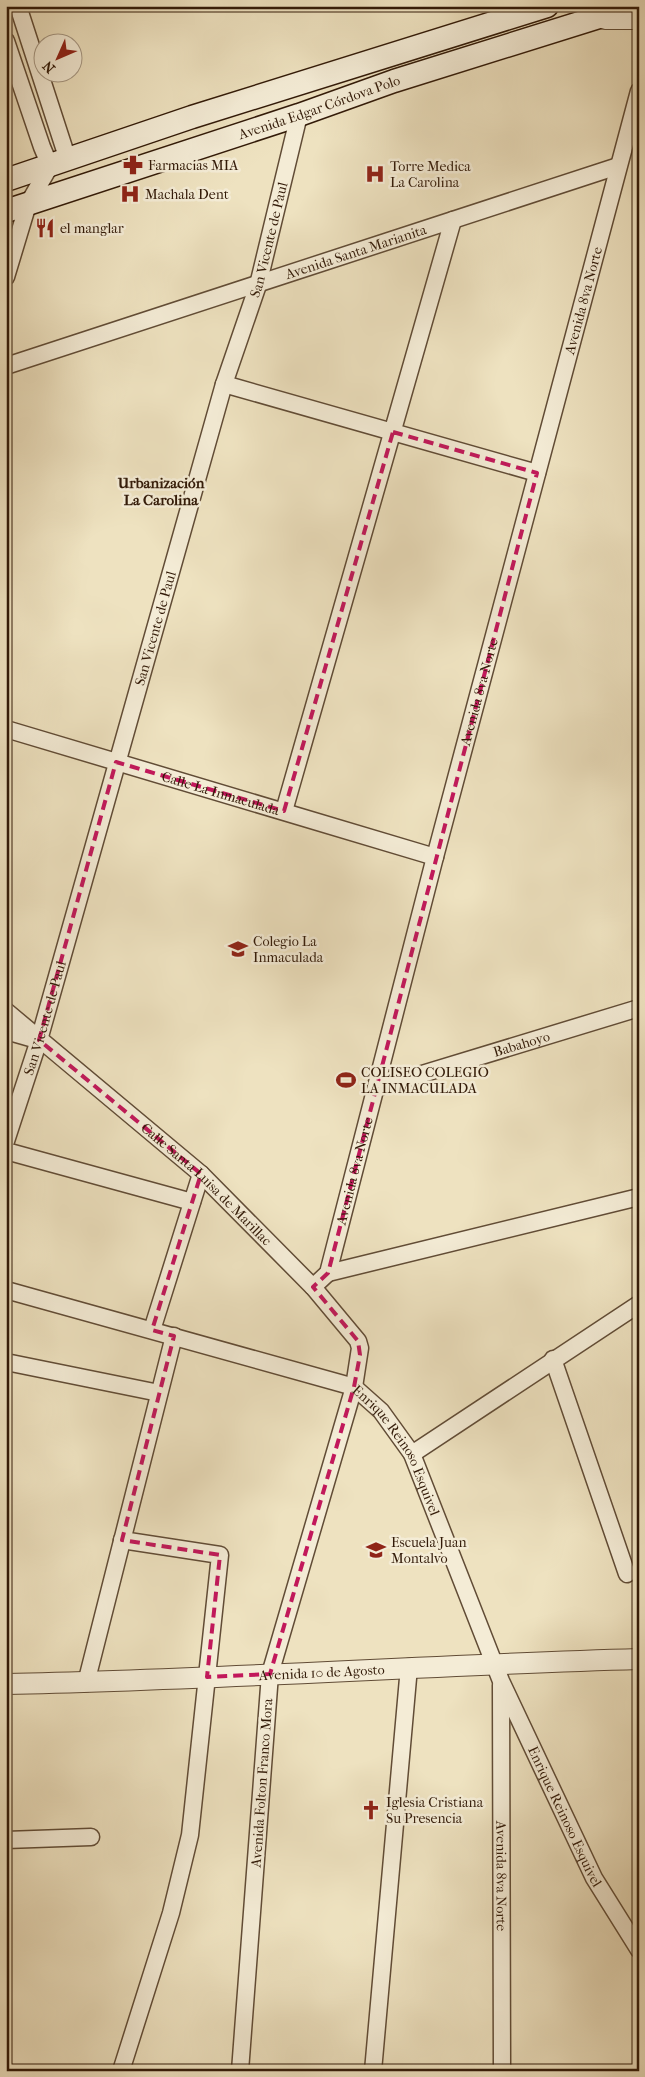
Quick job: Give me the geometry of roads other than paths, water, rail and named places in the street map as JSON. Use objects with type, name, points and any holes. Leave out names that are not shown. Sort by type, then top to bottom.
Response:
[{"type":"main road","name":"Avenida Edgar Córdova Polo","points":[[6,180],[192,116],[547,6]]},
{"type":"main road","name":"Avenida Edgar Córdova Polo","points":[[6,211],[299,115],[394,81],[634,6]]},
{"type":"street","points":[[18,6],[59,163]]},
{"type":"street","points":[[595,19],[639,19]]},
{"type":"street","points":[[6,41],[59,163]]},
{"type":"street","name":"Avenida 8va Norte","points":[[328,1273],[435,857],[639,91]]},
{"type":"street","name":"San Vicente de Paul","points":[[6,1141],[39,1040],[224,384],[258,285],[299,115]]},
{"type":"street","points":[[6,277],[28,204],[59,163]]},
{"type":"street","name":"Avenida Santa Marianita","points":[[6,366],[618,166]]},
{"type":"street","points":[[284,811],[453,220]]},
{"type":"street","points":[[224,384],[537,473]]},
{"type":"street","name":"Calle La Inmaculada","points":[[6,729],[435,857]]},
{"type":"street","name":"Babahoyo","points":[[376,1088],[639,1008]]},
{"type":"street","name":"Calle Santa Luisa de Marillac","points":[[6,1011],[39,1040],[108,1094],[200,1174],[313,1287],[358,1341],[360,1348],[354,1387]]},
{"type":"street","points":[[6,1031],[39,1040]]},
{"type":"street","points":[[6,1151],[192,1202]]},
{"type":"street","points":[[152,1330],[200,1174]]},
{"type":"street","points":[[313,1287],[328,1273],[639,1197]]},
{"type":"street","name":"Enrique Reinoso Esquivel","points":[[6,1290],[354,1387],[381,1411],[412,1454],[498,1672],[594,1878],[639,1950]]},
{"type":"street","points":[[412,1454],[639,1304]]},
{"type":"street","points":[[86,1683],[174,1336]]},
{"type":"street","points":[[554,1359],[627,1574]]},
{"type":"street","points":[[6,1362],[160,1392]]},
{"type":"street","name":"Avenida Folton Franco Mora","points":[[240,2071],[270,1674],[354,1387]]},
{"type":"street","points":[[121,2071],[171,1913],[190,1835],[220,1555],[122,1540]]},
{"type":"street","name":"Avenida 10 de Agosto","points":[[6,1684],[86,1683],[408,1667],[498,1672],[639,1658]]},
{"type":"street","points":[[373,2071],[408,1667]]},
{"type":"street","name":"Avenida 8va Norte","points":[[498,1672],[502,2071]]},
{"type":"street","points":[[6,1840],[91,1837]]},
{"type":"place","name":"Farmacias MIA","points":[[133,165]]},
{"type":"place","name":"Torre Medica La Carolina","points":[[375,174]]},
{"type":"place","name":"Machala Dent","points":[[130,194]]},
{"type":"place","name":"el manglar","points":[[45,228]]},
{"type":"place","name":"Colegio La Inmaculada","points":[[238,949]]},
{"type":"place","name":"COLISEO COLEGIO LA INMACULADA","points":[[346,1080]]},
{"type":"place","name":"Escuela Juan Montalvo","points":[[376,1550]]},
{"type":"place","name":"Iglesia Cristiana Su Presencia","points":[[371,1810]]},
{"type":"district","name":"Urbanización La Carolina","points":[[161,492]]}]
